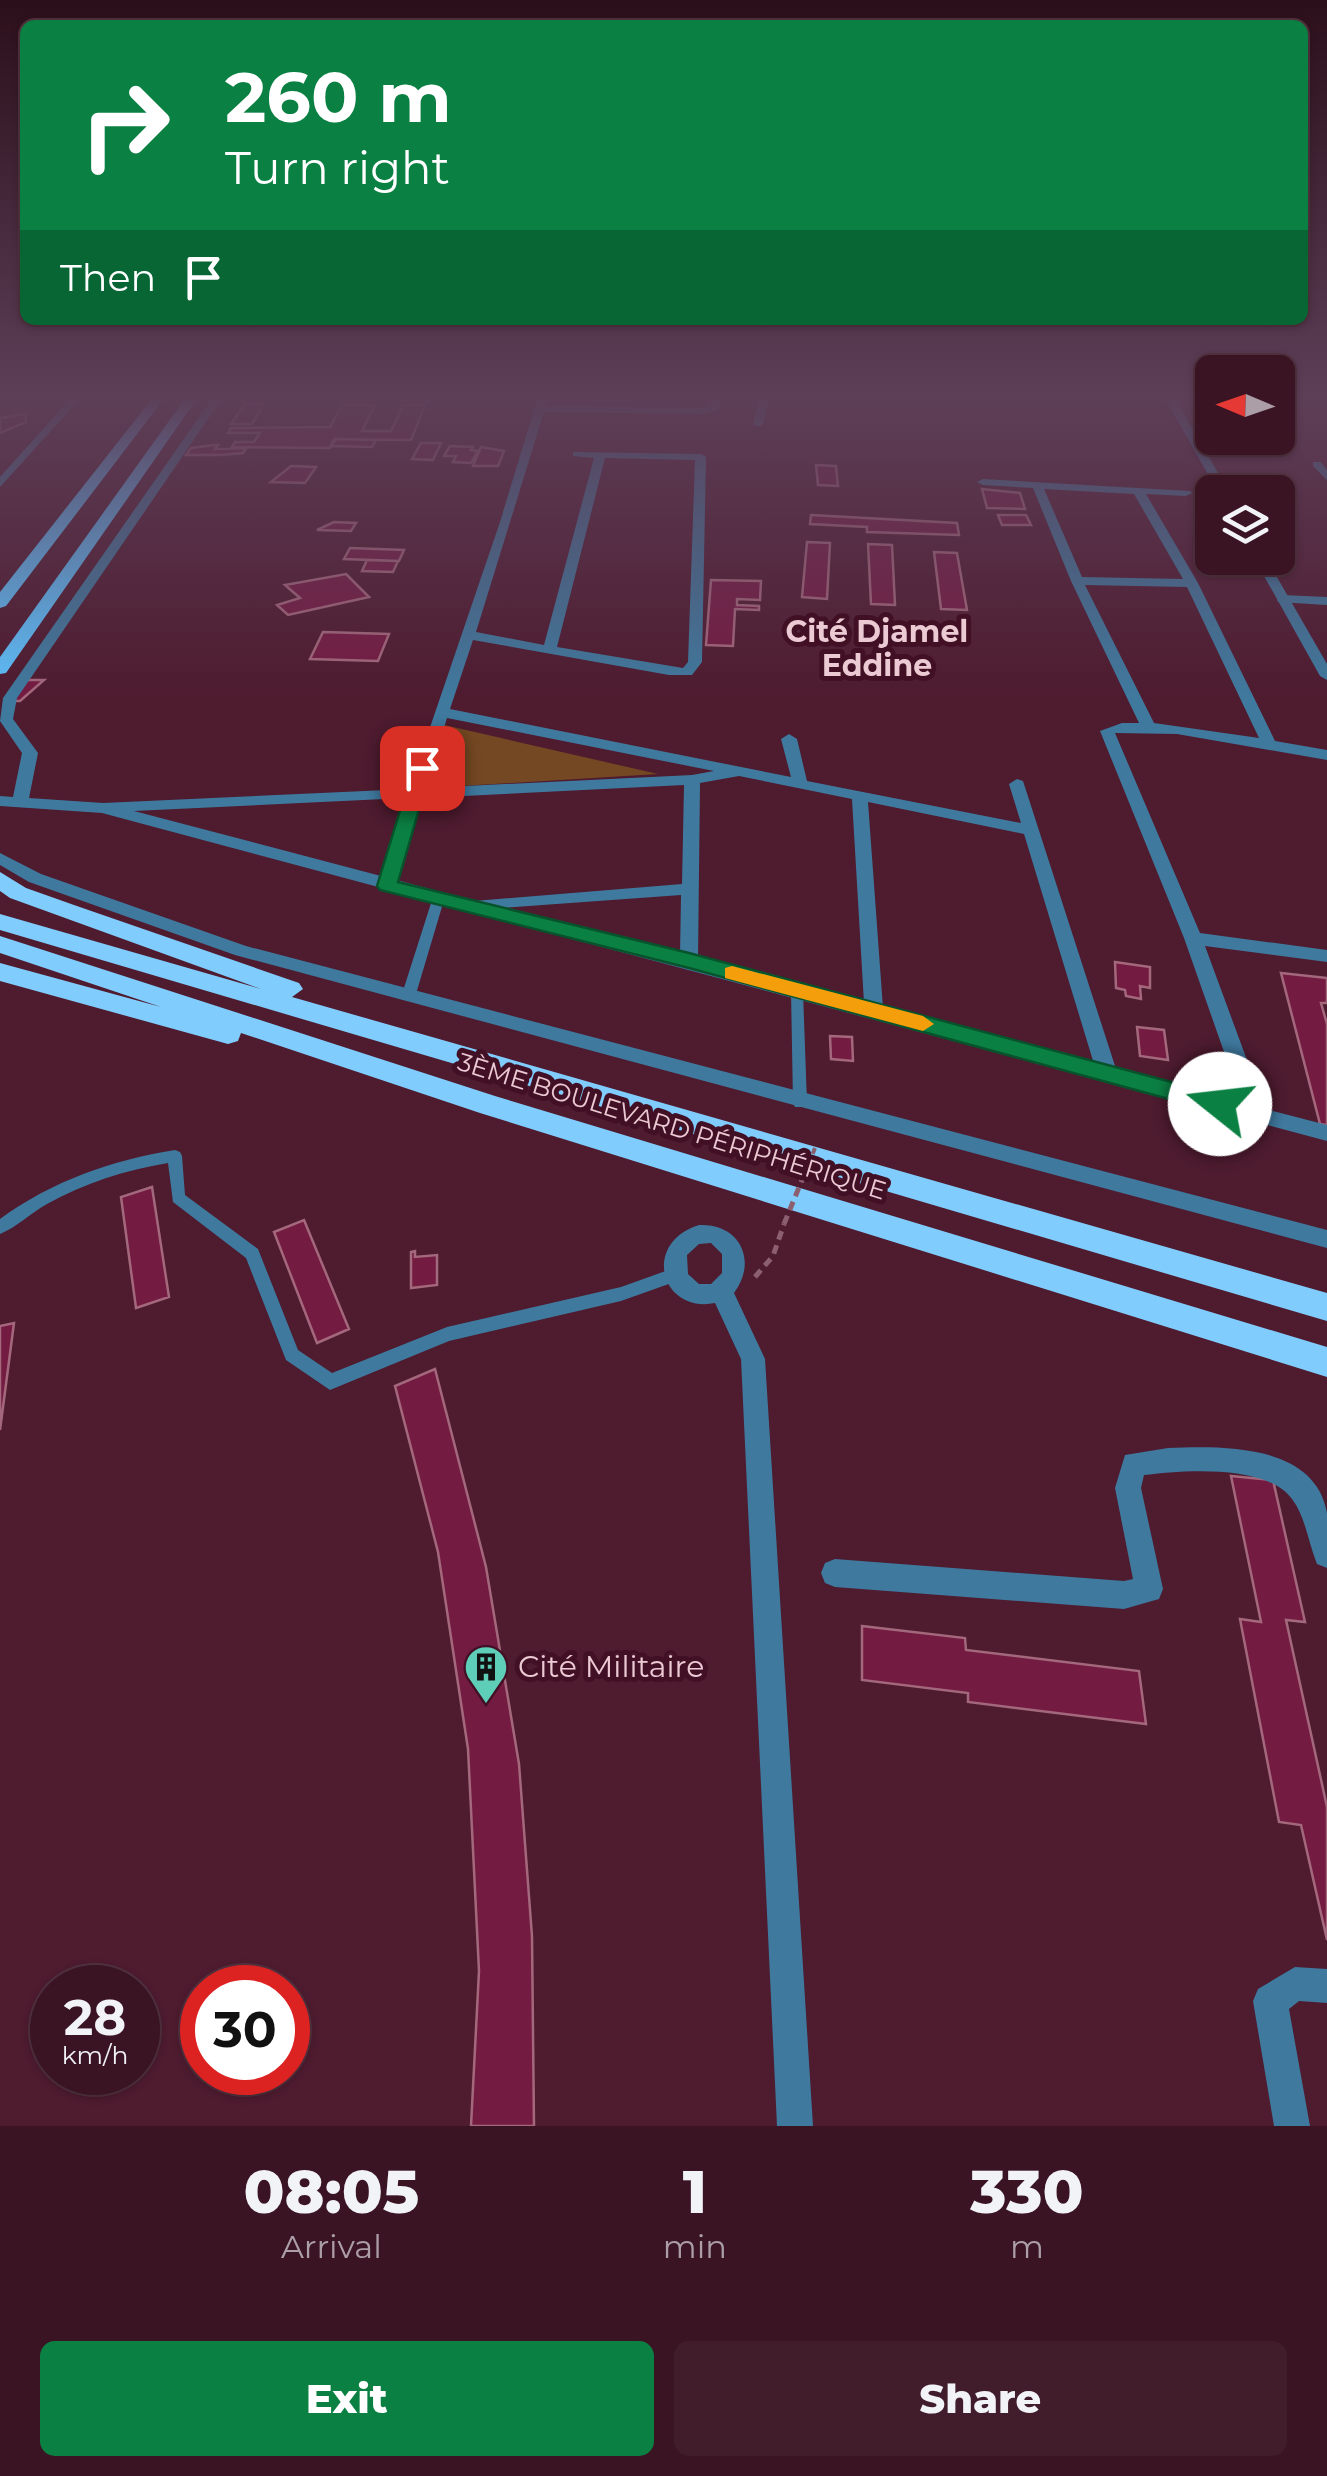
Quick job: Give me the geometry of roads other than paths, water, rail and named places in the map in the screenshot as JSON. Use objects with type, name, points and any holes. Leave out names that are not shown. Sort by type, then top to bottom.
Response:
[{"type":"highway","points":[[0,879],[34,898],[317,1000]]},
{"type":"highway","name":"3ÈME BOULEVARD PÉRIPHÉRIQUE","points":[[0,922],[1327,1307]]},
{"type":"highway","name":"3ÈME BOULEVARD PÉRIPHÉRIQUE","points":[[0,944],[490,1105],[1327,1362]]},
{"type":"highway","points":[[241,951],[317,1000],[376,1031]]},
{"type":"highway","points":[[0,972],[490,1105]]},
{"type":"main road","points":[[0,603],[80,499]]},
{"type":"main road","points":[[0,669],[120,499]]},
{"type":"main road","points":[[0,678],[20,677]]},
{"type":"street","points":[[20,802],[30,753],[6,719],[20,677],[146,499]]},
{"type":"street","points":[[387,886],[412,796],[515,499]]},
{"type":"street","points":[[550,648],[588,499]]},
{"type":"street","points":[[468,635],[687,672],[695,662],[700,499]]},
{"type":"street","points":[[1043,499],[1077,581],[1148,726]]},
{"type":"street","points":[[1143,499],[1192,583],[1270,746]]},
{"type":"street","points":[[1269,575],[1327,676]]},
{"type":"street","points":[[1077,581],[1192,583]]},
{"type":"street","points":[[1283,600],[1327,601]]},
{"type":"street","points":[[441,712],[1030,830]]},
{"type":"street","points":[[1257,1114],[1193,938],[1106,734],[1115,726],[1148,726],[1327,755]]},
{"type":"street","points":[[790,740],[800,784]]},
{"type":"street","points":[[0,801],[104,808],[412,796],[692,780],[736,772]]},
{"type":"street","points":[[689,960],[692,780]]},
{"type":"street","points":[[1017,784],[1107,1072]]},
{"type":"street","points":[[860,798],[874,1011]]},
{"type":"street","points":[[104,808],[460,906],[689,960],[1327,1133]]},
{"type":"street","points":[[0,858],[35,878],[241,951],[800,1103],[1327,1239]]},
{"type":"street","points":[[460,906],[692,889]]},
{"type":"street","points":[[1193,938],[1327,956]]},
{"type":"street","points":[[696,1237],[718,1238],[731,1248],[738,1267],[730,1284],[697,1292],[674,1275],[672,1264],[678,1248],[696,1237]]},
{"type":"street","points":[[721,1289],[753,1359],[795,2126]]},
{"type":"street","points":[[836,1573],[1124,1596],[1149,1589],[1128,1488],[1134,1464],[1159,1458],[1270,1466],[1292,1478],[1323,1525],[1327,1554]]},
{"type":"street","points":[[1292,2126],[1270,2001],[1296,1984],[1327,1986]]},
{"type":"lane","points":[[410,994],[438,900]]},
{"type":"lane","points":[[797,992],[800,1103]]},
{"type":"lane","points":[[0,1228],[28,1205],[128,1162],[175,1156],[178,1198],[252,1254],[292,1355],[330,1382],[447,1334],[621,1294],[674,1275]]},
{"type":"place","name":"Cité Militaire","points":[[486,1705]]},
{"type":"district","name":"Cité Djamel Eddine","points":[[877,649]]}]
